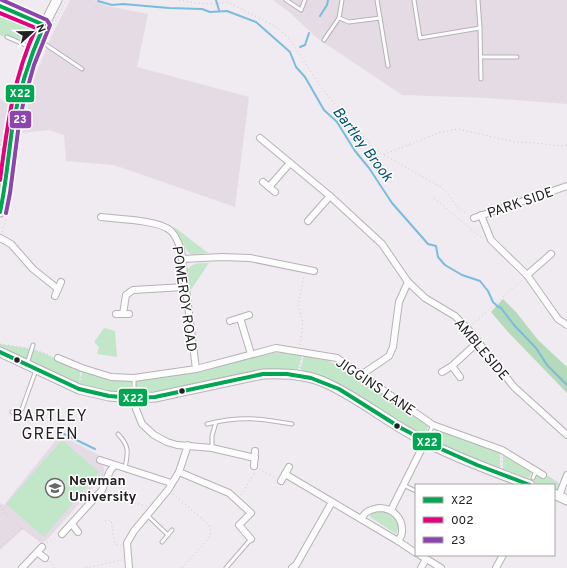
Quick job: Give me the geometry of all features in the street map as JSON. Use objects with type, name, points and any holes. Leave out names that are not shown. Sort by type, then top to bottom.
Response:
[{"type":"street","points":[[0,212],[4,195],[18,99],[33,48],[41,41],[44,25],[57,0]]},
{"type":"street","points":[[0,6],[44,25]]},
{"type":"street","name":"AMBLESIDE","points":[[260,138],[330,196],[382,244],[408,282],[425,298],[455,316],[468,329],[514,387],[567,435]]},
{"type":"street","points":[[269,187],[290,163]]},
{"type":"street","points":[[263,182],[275,192]]},
{"type":"street","name":"PARK SIDE","points":[[474,218],[567,186]]},
{"type":"street","points":[[308,220],[330,196]]},
{"type":"street","points":[[481,215],[490,240],[527,275],[558,319],[567,325]]},
{"type":"street","name":"POMEROY ROAD","points":[[101,217],[155,224],[166,227],[176,237],[181,250],[196,369]]},
{"type":"street","points":[[0,237],[11,244],[33,269],[58,289]]},
{"type":"street","points":[[527,275],[551,254]]},
{"type":"street","points":[[182,260],[222,256],[250,258],[314,270]]},
{"type":"street","points":[[55,296],[61,282]]},
{"type":"street","points":[[361,375],[389,356],[393,347],[399,302],[408,282]]},
{"type":"street","points":[[116,314],[126,314],[126,295],[133,290],[185,287]]},
{"type":"street","points":[[230,321],[250,314]]},
{"type":"street","points":[[240,318],[251,354]]},
{"type":"street","points":[[442,372],[452,366],[478,342]]},
{"type":"street","name":"JIGGINS LANE","points":[[58,358],[82,368],[111,377],[134,378],[196,369],[276,348],[337,358],[432,425],[502,450],[543,475]]},
{"type":"street","name":"JIGGINS LANE","points":[[0,352],[79,389],[109,396],[134,398],[155,397],[263,374],[281,373],[298,375],[326,382],[425,442],[464,460],[500,474],[531,481]]},
{"type":"street","points":[[452,366],[460,377]]},
{"type":"street","points":[[134,398],[136,409],[142,424],[154,435],[167,442],[178,445],[255,454],[254,466]]},
{"type":"street","points":[[391,510],[425,442]]},
{"type":"street","points":[[129,568],[125,560],[127,543],[146,515],[168,490],[179,472],[188,446]]},
{"type":"street","points":[[100,460],[114,466],[125,468],[171,484]]},
{"type":"street","points":[[62,534],[102,490],[110,471],[114,466]]},
{"type":"street","points":[[281,481],[289,466]]},
{"type":"street","points":[[179,472],[229,493],[251,513],[239,525],[251,539]]},
{"type":"street","points":[[285,474],[415,552]]},
{"type":"street","points":[[560,497],[566,478]]},
{"type":"street","points":[[292,568],[296,565],[332,502]]},
{"type":"street","points":[[361,519],[368,511],[374,509],[391,510],[397,515],[401,524],[402,533],[398,541]]},
{"type":"street","points":[[72,524],[78,532]]},
{"type":"street","points":[[22,568],[40,550],[45,558]]},
{"type":"street","points":[[421,556],[441,568]]},
{"type":"street","points":[[496,568],[503,556]]},
{"type":"street","points":[[421,568],[426,560]]},
{"type":"lane","points":[[286,0],[301,10],[305,0]]},
{"type":"lane","points":[[324,40],[339,18],[342,0]]},
{"type":"lane","points":[[378,0],[388,66]]},
{"type":"lane","points":[[414,0],[420,38],[480,28]]},
{"type":"lane","points":[[478,0],[481,79]]},
{"type":"lane","points":[[339,18],[349,22],[380,18]]},
{"type":"lane","points":[[7,37],[33,48]]},
{"type":"lane","points":[[41,41],[82,69]]},
{"type":"lane","points":[[481,57],[517,57]]},
{"type":"lane","points":[[0,147],[10,148]]},
{"type":"lane","points":[[27,364],[34,346]]},
{"type":"lane","points":[[12,412],[16,413],[22,409],[37,369]]},
{"type":"lane","points":[[134,378],[134,398]]},
{"type":"lane","points":[[207,424],[242,418],[266,419],[292,424]]},
{"type":"lane","points":[[212,448],[212,436],[216,422]]},
{"type":"lane","points":[[425,442],[432,425]]},
{"type":"lane","points":[[118,434],[125,441],[128,451],[125,468]]},
{"type":"lane","points":[[531,481],[536,471]]},
{"type":"lane","points":[[403,485],[415,491]]},
{"type":"lane","points":[[146,515],[168,535]]},
{"type":"lane","points":[[162,542],[172,530]]},
{"type":"lane","points":[[226,568],[251,539]]},
{"type":"path","points":[[37,64],[41,41],[66,0]]},
{"type":"path","points":[[179,0],[215,4],[228,2],[278,28],[291,41],[320,86],[376,150],[441,187],[449,195],[457,207],[474,218]]},
{"type":"path","points":[[383,155],[438,133],[458,129],[515,142],[560,146],[567,145]]},
{"type":"path","points":[[0,237],[5,227],[11,204],[16,166]]},
{"type":"path","points":[[434,198],[486,241],[490,240]]},
{"type":"path","points":[[298,375],[303,352],[300,346],[303,322],[298,306],[306,269]]},
{"type":"path","points":[[468,329],[492,305],[527,275]]},
{"type":"path","points":[[79,389],[82,368]]},
{"type":"path","points":[[174,372],[178,392]]},
{"type":"path","points":[[500,474],[502,450]]},
{"type":"path","points":[[237,500],[257,468],[281,481]]},
{"type":"path","points":[[543,475],[559,483],[566,478]]},
{"type":"path","points":[[102,490],[117,499],[148,506]]},
{"type":"path","points":[[168,490],[209,526],[211,531],[209,538],[182,568]]},
{"type":"path","points":[[0,506],[6,514],[22,528],[40,540],[40,550]]},
{"type":"path","points":[[105,521],[111,520],[115,544],[123,545]]},
{"type":"path","points":[[0,547],[22,528]]},
{"type":"path","points":[[40,550],[62,534]]},
{"type":"path","points":[[45,558],[50,560],[55,568]]},
{"type":"path","points":[[86,568],[125,560]]},
{"type":"shaded area","points":[[70,0],[94,0],[107,6],[148,14],[137,67],[249,97],[235,207],[114,165],[66,161],[64,135],[49,130],[22,133],[33,81],[53,33]]},
{"type":"shaded area","points":[[273,0],[567,0],[567,104],[488,98],[402,95],[317,38],[289,12]]},
{"type":"shaded area","points":[[0,98],[8,105],[1,157],[0,156]]},
{"type":"shaded area","name":"Newman University","points":[[60,435],[101,456],[105,474],[46,541],[41,543],[23,529],[0,550],[0,503],[4,505]]},
{"type":"green space","points":[[0,14],[20,22],[29,28],[32,36],[27,48],[0,35]]},
{"type":"green space","points":[[173,226],[208,253],[191,254],[184,246]]},
{"type":"green space","points":[[209,263],[190,291],[188,269],[195,264]]},
{"type":"green space","points":[[503,299],[516,312],[538,340],[567,367],[567,393],[508,332],[491,312]]},
{"type":"green space","points":[[104,328],[115,331],[117,357],[97,354],[99,347],[94,342]]},
{"type":"green space","points":[[0,344],[32,349],[28,362],[0,348]]},
{"type":"green space","points":[[33,349],[81,369],[79,384],[28,362]]},
{"type":"green space","points":[[271,352],[302,354],[298,371],[266,370],[233,375],[177,389],[135,395],[136,379],[175,375]]},
{"type":"green space","points":[[304,355],[329,361],[429,424],[424,438],[300,371]]},
{"type":"green space","points":[[82,371],[109,379],[131,382],[130,393],[109,391],[80,384]]},
{"type":"green space","points":[[437,427],[500,452],[500,468],[431,441]]},
{"type":"green space","name":"Newman University","points":[[62,440],[99,472],[44,537],[6,504]]},
{"type":"green space","points":[[503,453],[530,469],[531,474],[528,479],[503,469]]},
{"type":"green space","points":[[538,469],[560,484],[555,491],[555,484],[537,484],[534,482]]},
{"type":"green space","points":[[384,511],[396,520],[398,530],[396,534],[370,517],[371,514]]},
{"type":"waterway","points":[[216,0],[219,10]]},
{"type":"waterway","points":[[320,16],[327,5],[328,0]]},
{"type":"waterway","name":"Bartley Brook","points":[[98,1],[112,5],[123,4],[202,9],[210,12],[227,11],[256,22],[290,52],[296,67],[305,77],[324,110],[337,122],[355,151],[369,168],[392,203],[428,244],[436,246],[438,257],[445,265],[462,275],[480,281],[488,291],[493,302],[501,308],[514,325],[536,348],[547,365],[567,385]]},
{"type":"waterway","points":[[300,47],[305,45],[309,33]]},
{"type":"waterway","points":[[62,433],[95,449]]},
{"type":"transit line","name":"23","points":[[2,0],[47,20],[50,25],[34,65],[23,104],[6,213]]},
{"type":"transit line","name":"X22","points":[[0,6],[44,25],[29,64],[17,103],[0,212]]},
{"type":"transit line","name":"002","points":[[0,13],[36,28],[16,84],[8,122],[0,180]]},
{"type":"transit line","name":"X22","points":[[0,352],[79,389],[109,396],[134,398],[155,397],[263,374],[287,374],[311,378],[339,389],[401,428],[439,448],[477,465],[527,484]]},
{"type":"place","name":"Newman University","points":[[55,488]]},
{"type":"district","name":"BARTLEY GREEN","points":[[50,424]]}]
